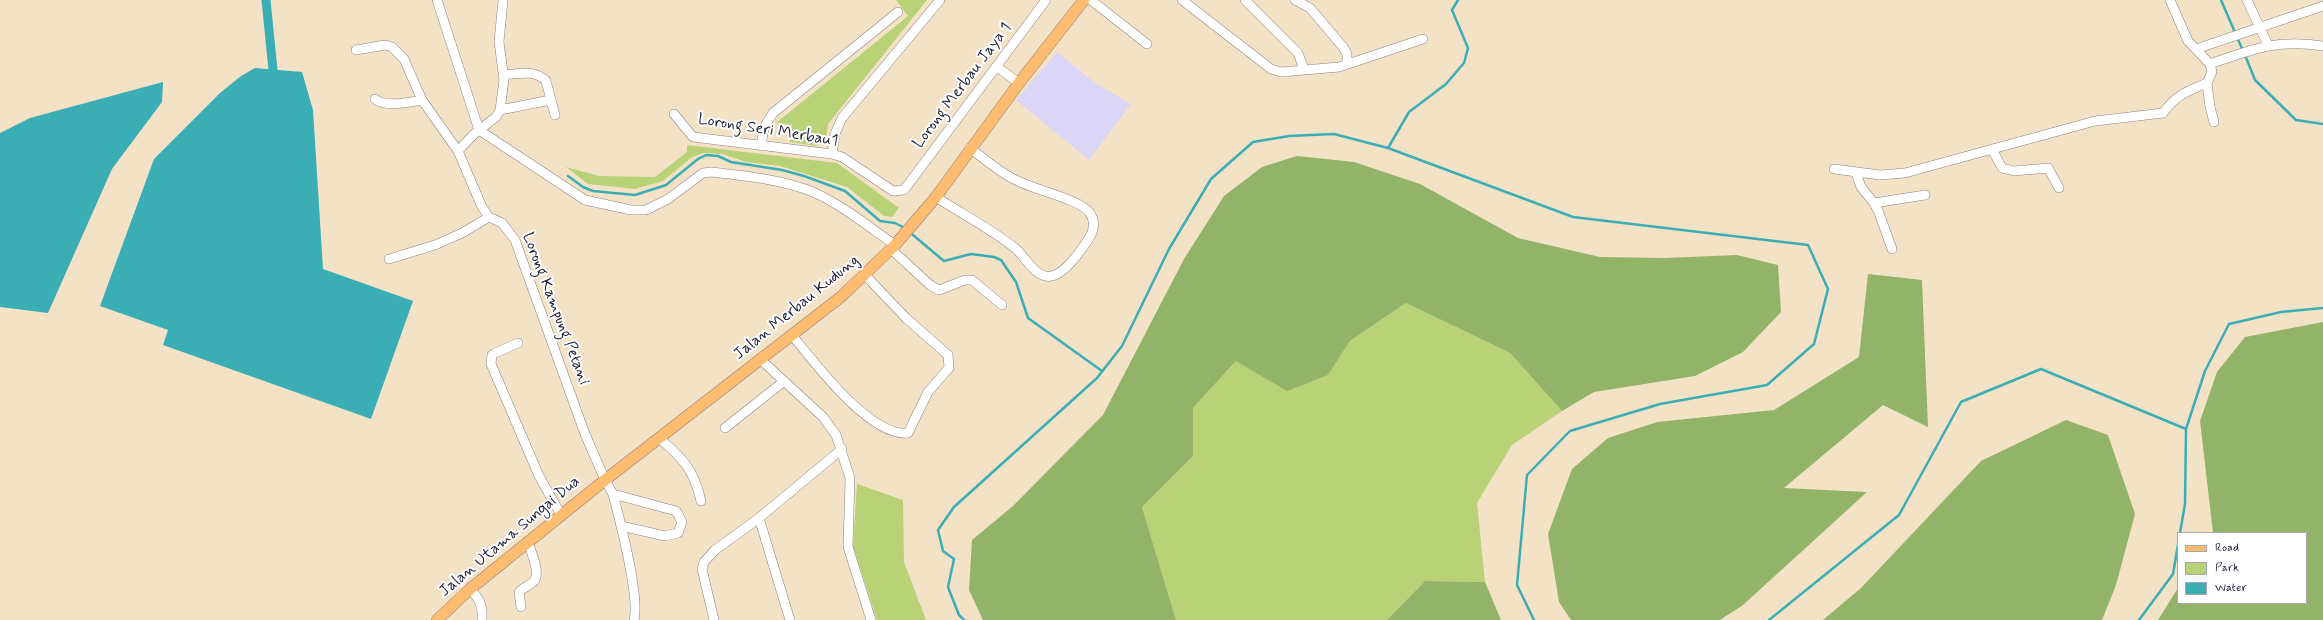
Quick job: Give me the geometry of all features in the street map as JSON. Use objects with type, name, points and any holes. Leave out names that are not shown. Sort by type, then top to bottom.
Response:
[{"type":"main road","name":"Jalan Merbau Kudung","points":[[604,480],[842,296],[893,247],[936,197],[970,148],[1084,0]]},
{"type":"main road","name":"Jalan Utama Sungai Dua","points":[[439,619],[470,588],[604,480]]},
{"type":"street","points":[[437,0],[479,130],[584,200],[631,210],[646,210],[668,199],[703,173],[711,172],[773,180],[812,192],[844,209],[893,247],[930,285],[939,290],[965,280],[972,280],[1002,305]]},
{"type":"street","points":[[458,151],[479,130],[496,117],[500,110],[503,93],[503,75],[499,42],[503,0]]},
{"type":"street","points":[[832,154],[835,134],[842,118],[940,0]]},
{"type":"street","name":"Lorong Merbau Jaya 1","points":[[904,190],[1046,0]]},
{"type":"street","points":[[1091,0],[1147,44]]},
{"type":"street","points":[[1182,0],[1270,69],[1281,72],[1339,67],[1423,39]]},
{"type":"street","points":[[1245,0],[1298,53],[1304,69]]},
{"type":"street","points":[[1295,0],[1310,8],[1343,47],[1347,54],[1348,63]]},
{"type":"street","points":[[2170,0],[2188,41],[2210,64],[2212,72],[2207,82],[2210,107],[2214,122]]},
{"type":"street","points":[[2247,0],[2268,45]]},
{"type":"street","points":[[2196,49],[2323,6]]},
{"type":"street","points":[[762,146],[764,127],[773,113],[898,12]]},
{"type":"street","points":[[2210,64],[2268,45],[2290,42],[2323,46]]},
{"type":"street","name":"Lorong Kampung Petani","points":[[356,50],[378,45],[392,47],[404,59],[422,100],[458,151],[474,190],[489,217],[502,224],[511,232],[531,282],[585,434],[604,480],[613,494],[621,526],[636,611],[634,620]]},
{"type":"street","points":[[996,67],[1019,84]]},
{"type":"street","points":[[503,75],[523,73],[538,74],[546,81],[555,114]]},
{"type":"street","points":[[1834,169],[1880,175],[1905,173],[2095,121],[2163,113],[2173,99],[2182,93],[2207,82]]},
{"type":"street","points":[[375,99],[382,103],[422,100]]},
{"type":"street","points":[[500,110],[551,100]]},
{"type":"street","name":"Lorong Seri Merbau1","points":[[674,114],[693,138],[832,154],[842,157],[893,191],[904,190]]},
{"type":"street","points":[[936,197],[1015,248],[1033,268],[1046,276],[1052,276],[1063,270],[1084,245],[1092,233],[1094,226],[1093,219],[1089,211],[1076,203],[1036,190],[1004,174],[970,148]]},
{"type":"street","points":[[1992,150],[2002,168],[2014,171],[2048,168],[2059,188]]},
{"type":"street","points":[[1856,173],[1861,187],[1874,203],[1892,249]]},
{"type":"street","points":[[1874,203],[1925,195]]},
{"type":"street","points":[[389,259],[435,245],[462,233],[489,217]]},
{"type":"street","points":[[792,335],[838,389],[873,422],[900,434],[908,433],[928,392],[949,368],[948,355],[906,318],[865,275]]},
{"type":"street","points":[[518,343],[492,355],[492,364],[539,476],[561,515]]},
{"type":"street","points":[[760,359],[783,382],[823,417],[836,435],[842,449],[848,468],[851,486],[847,537],[848,547],[871,620]]},
{"type":"street","points":[[726,428],[783,382]]},
{"type":"street","points":[[659,438],[688,465],[697,483],[701,501]]},
{"type":"street","points":[[714,620],[702,577],[704,562],[715,550],[759,518],[842,449]]},
{"type":"street","points":[[613,494],[676,510],[682,522],[678,533],[665,536],[621,526]]},
{"type":"street","points":[[759,518],[790,620]]},
{"type":"street","points":[[521,607],[518,592],[532,583],[536,576],[534,561],[528,542]]},
{"type":"street","points":[[470,588],[479,597],[482,604],[482,620]]},
{"type":"shaded area","points":[[1057,52],[1095,83],[1131,104],[1089,160],[1016,100]]},
{"type":"green space","points":[[896,0],[927,0],[828,124],[826,139],[817,146],[790,142],[792,125],[776,123],[908,16]]},
{"type":"green space","points":[[687,145],[837,163],[899,208],[892,217],[884,216],[847,187],[780,166],[746,162],[723,154],[703,153],[692,157],[663,181],[635,189],[588,184],[566,167],[599,176],[655,177],[687,152]]},
{"type":"green space","points":[[1297,156],[1354,162],[1420,184],[1518,238],[1600,257],[1665,258],[1737,255],[1778,265],[1781,312],[1743,352],[1695,376],[1594,392],[1562,411],[1510,353],[1406,303],[1350,341],[1328,375],[1287,391],[1236,361],[1193,408],[1193,456],[1142,507],[1176,620],[983,620],[969,590],[972,540],[1013,506],[1103,415],[1184,259],[1224,196],[1262,167]]},
{"type":"green space","points":[[1868,274],[1922,280],[1928,427],[1883,405],[1784,488],[1867,492],[1743,605],[1720,620],[1571,620],[1559,602],[1548,534],[1572,469],[1608,438],[1657,422],[1774,410],[1859,357]]},
{"type":"green space","points":[[1406,303],[1510,353],[1562,411],[1512,445],[1477,503],[1485,582],[1425,581],[1387,620],[1176,620],[1142,507],[1193,456],[1193,408],[1236,361],[1328,375],[1350,341]]},
{"type":"green space","points":[[2323,322],[2323,620],[2158,620],[2177,590],[2177,604],[2307,604],[2307,532],[2213,532],[2200,421],[2217,372],[2245,337]]},
{"type":"green space","points":[[2066,420],[2108,435],[2135,514],[2116,585],[2102,620],[1823,620],[1861,588],[1981,461]]},
{"type":"green space","points":[[857,484],[903,500],[904,562],[926,620],[877,620],[853,546]]},
{"type":"green space","points":[[1425,581],[1485,582],[1501,620],[1387,620]]},
{"type":"water","points":[[255,68],[302,72],[313,110],[323,269],[413,301],[371,419],[163,345],[168,330],[100,306],[154,159],[220,93],[241,76]]},
{"type":"water","points":[[163,82],[162,102],[112,169],[48,313],[0,307],[0,133],[30,118]]},
{"type":"waterway","points":[[266,0],[274,80]]},
{"type":"waterway","points":[[1388,148],[1409,112],[1446,84],[1464,63],[1468,48],[1452,10],[1458,0]]},
{"type":"waterway","points":[[2221,0],[2243,51]]},
{"type":"waterway","points":[[2245,55],[2255,80],[2296,120],[2323,124]]},
{"type":"waterway","points":[[964,620],[959,615],[948,587],[954,559],[943,551],[938,530],[954,507],[1097,378],[1122,346],[1169,249],[1211,179],[1253,142],[1289,136],[1334,134],[1388,148],[1573,217],[1808,245],[1828,289],[1814,344],[1767,385],[1660,404],[1570,431],[1527,475],[1517,585],[1534,620]]},
{"type":"waterway","points":[[568,176],[583,187],[593,191],[635,195],[666,185],[698,159],[706,155],[718,156],[731,162],[782,170],[804,176],[845,191],[880,221],[895,223],[903,227]]},
{"type":"waterway","points":[[913,235],[944,261],[971,254],[994,257],[1001,260],[1016,282],[1028,318],[1102,371]]},
{"type":"waterway","points":[[1769,620],[1899,515],[1961,402],[2041,369],[2186,429],[2205,371],[2229,324],[2281,312],[2323,308]]},
{"type":"waterway","points":[[2180,532],[2185,504],[2186,429]]},
{"type":"waterway","points":[[2139,620],[2173,574],[2177,551]]}]
